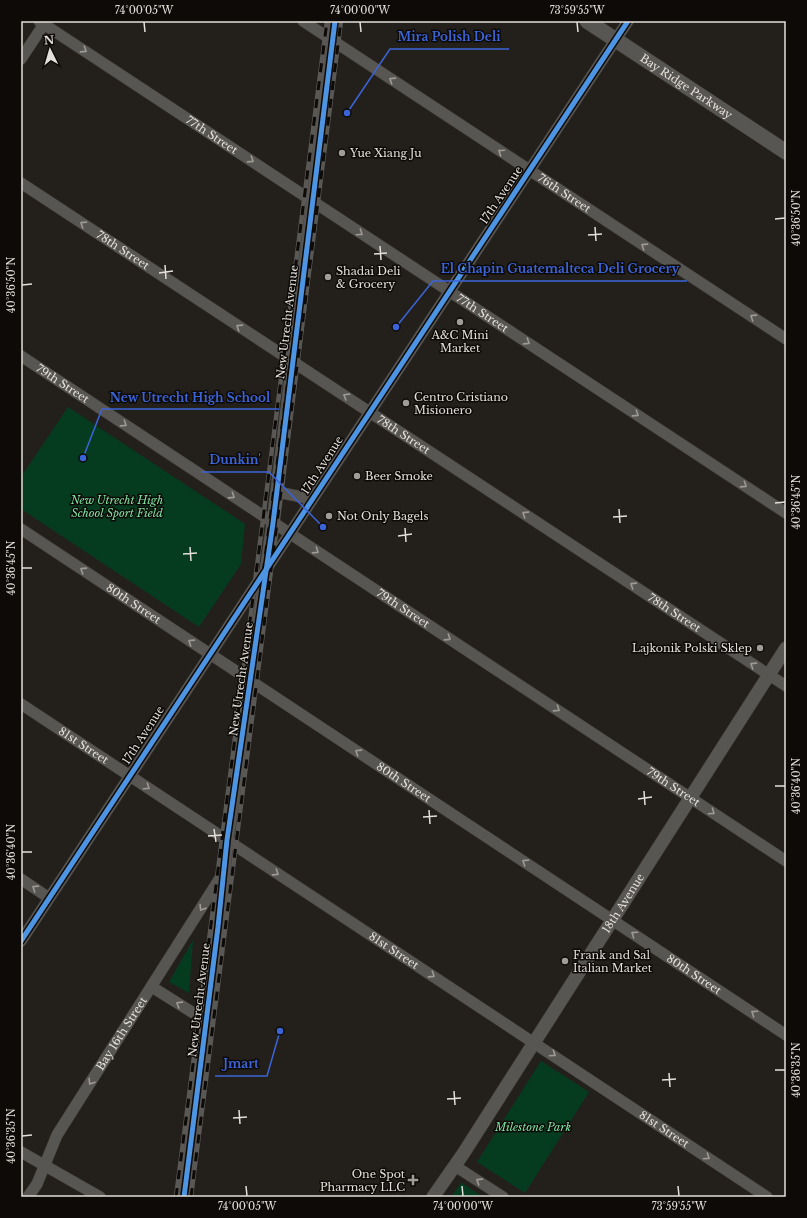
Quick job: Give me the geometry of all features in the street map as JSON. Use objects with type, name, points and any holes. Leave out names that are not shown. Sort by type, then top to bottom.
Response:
[{"type":"main road","name":"Bay Ridge Parkway","points":[[587,21],[786,152]]},
{"type":"street","name":"76th Street","points":[[303,21],[786,339]]},
{"type":"street","name":"New Utrecht Avenue","points":[[184,1197],[206,1021],[222,875],[273,523],[311,200],[335,21]]},
{"type":"street","name":"17th Avenue","points":[[21,941],[129,775],[290,534],[369,411],[628,21]]},
{"type":"street","points":[[21,59],[43,22]]},
{"type":"street","name":"77th Street","points":[[43,22],[786,513]]},
{"type":"street","name":"78th Street","points":[[21,183],[786,686]]},
{"type":"street","name":"79th Street","points":[[21,356],[786,861]]},
{"type":"street","name":"17th Avenue","points":[[277,492],[312,499]]},
{"type":"street","name":"80th Street","points":[[21,529],[786,1035]]},
{"type":"street","name":"18th Avenue","points":[[433,1197],[455,1166],[535,1042],[786,648]]},
{"type":"street","name":"81st Street","points":[[21,704],[535,1042],[767,1197]]},
{"type":"street","name":"Bay 16th Street","points":[[28,1197],[37,1184],[57,1134],[222,875]]},
{"type":"street","points":[[21,879],[49,898]]},
{"type":"street","points":[[152,987],[206,1021]]},
{"type":"street","points":[[21,1152],[100,1197]]},
{"type":"street","points":[[455,1166],[503,1197]]},
{"type":"green space","name":"New Utrecht High School Sport Field","points":[[68,407],[245,524],[241,564],[199,627],[21,509],[21,477]]},
{"type":"green space","points":[[193,940],[189,993],[169,982]]},
{"type":"green space","name":"Milestone Park","points":[[541,1061],[589,1092],[525,1193],[477,1162]]},
{"type":"green space","points":[[462,1183],[483,1197],[451,1197]]},
{"type":"railway","points":[[176,1197],[327,21]]},
{"type":"railway","points":[[183,1197],[334,21]]},
{"type":"railway","points":[[191,1197],[341,21]]},
{"type":"cycle path","points":[[184,1197],[218,927],[227,840],[273,523],[335,21]]},
{"type":"cycle path","points":[[21,941],[628,21]]},
{"type":"place","name":"Mira Polish Deli","points":[[347,113]]},
{"type":"place","name":"Yue Xiang Ju","points":[[342,153]]},
{"type":"place","name":"Shadai Deli & Grocery","points":[[328,277]]},
{"type":"place","name":"A&C Mini Market","points":[[460,322]]},
{"type":"place","name":"El Chapin Guatemalteca Deli Grocery","points":[[396,327]]},
{"type":"place","name":"Centro Cristiano Misionero","points":[[406,403]]},
{"type":"place","name":"New Utrecht High School","points":[[83,458]]},
{"type":"place","name":"Beer Smoke","points":[[357,476]]},
{"type":"place","name":"Not Only Bagels","points":[[329,516]]},
{"type":"place","name":"Dunkin'","points":[[323,527]]},
{"type":"place","name":"Lajkonik Polski Sklep","points":[[760,648]]},
{"type":"place","name":"Frank and Sal Italian Market","points":[[565,961]]},
{"type":"place","name":"Jmart","points":[[280,1031]]},
{"type":"place","name":"One Spot Pharmacy LLC","points":[[413,1180]]}]
